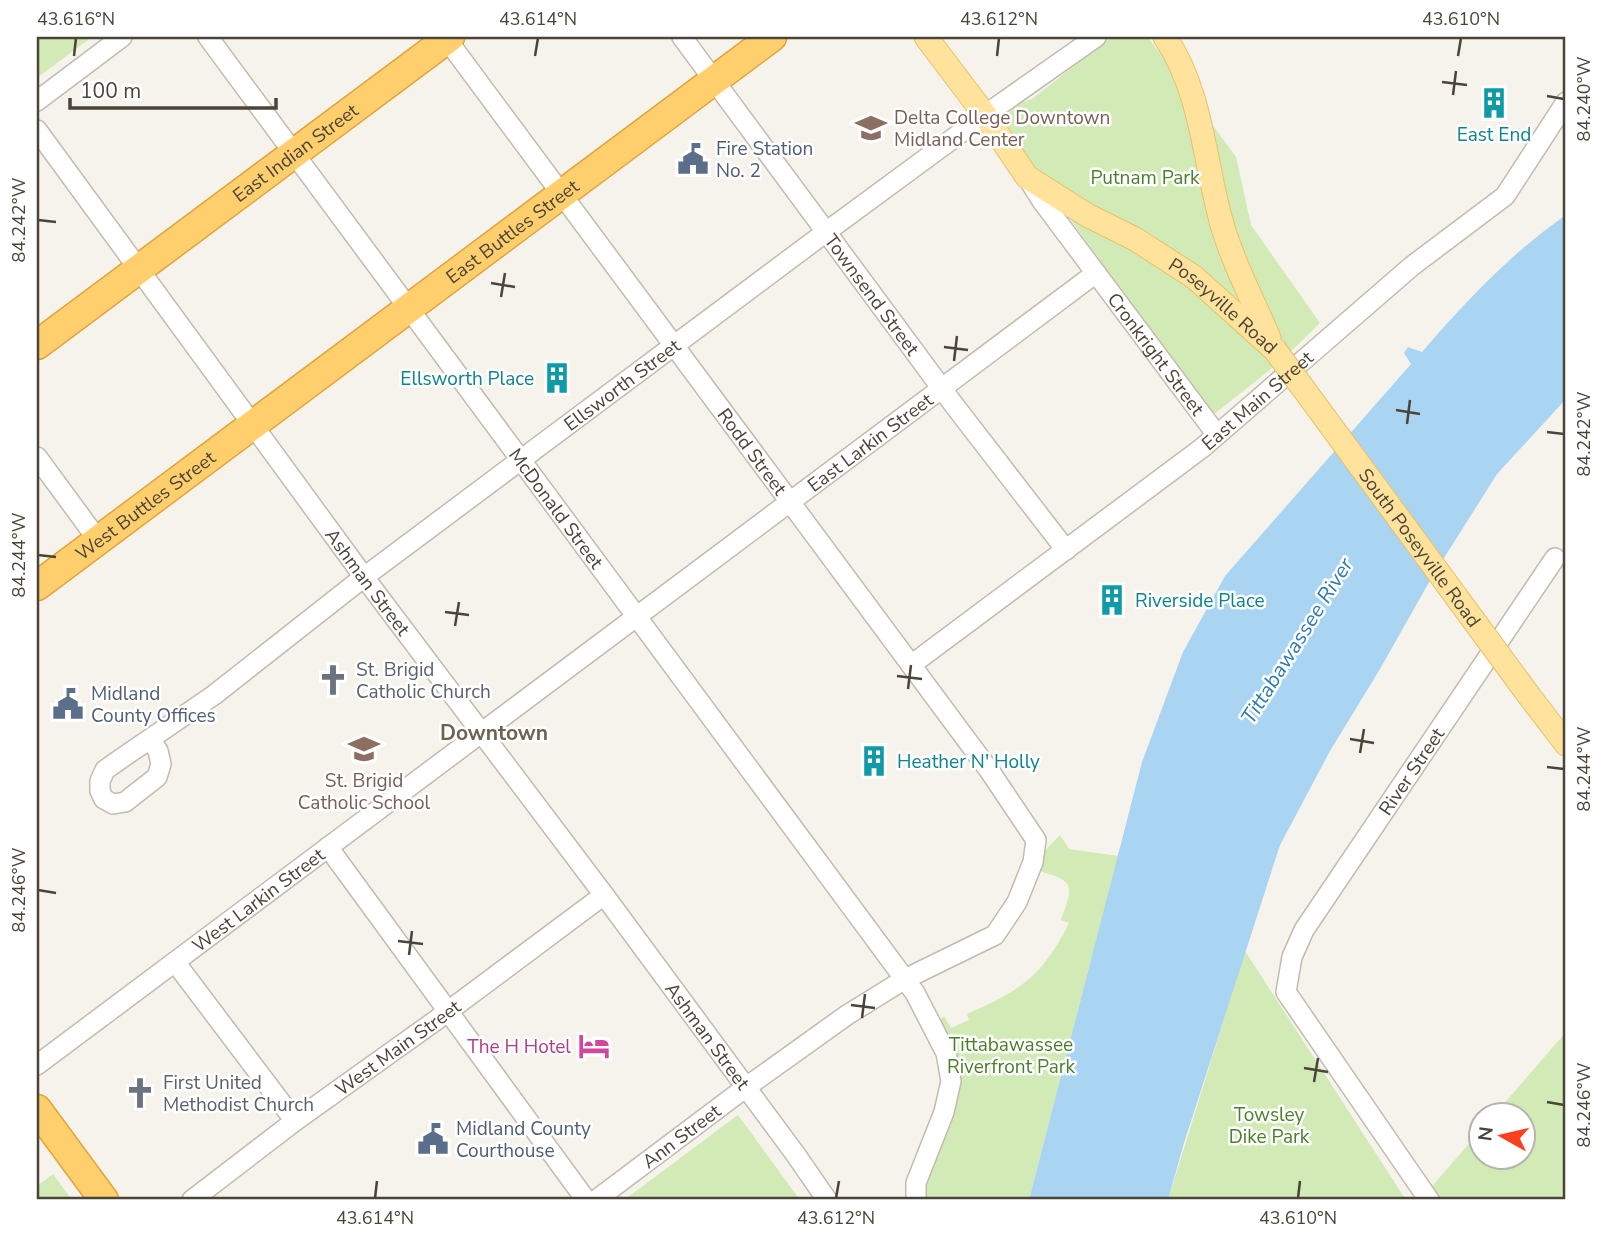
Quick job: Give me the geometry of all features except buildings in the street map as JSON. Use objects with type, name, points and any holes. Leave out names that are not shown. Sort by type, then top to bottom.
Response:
[{"type":"highway","name":"East Buttles Street","points":[[253,424],[772,37]]},
{"type":"highway","name":"East Indian Street","points":[[37,345],[447,38]]},
{"type":"highway","name":"West Buttles Street","points":[[37,586],[253,424]]},
{"type":"highway","points":[[37,1109],[104,1200]]},
{"type":"main road","points":[[926,37],[985,114],[1027,177]]},
{"type":"main road","name":"Poseyville Road","points":[[1165,37],[1183,71],[1193,101],[1228,247],[1275,350]]},
{"type":"main road","name":"Poseyville Road","points":[[1027,177],[1087,215],[1135,239],[1194,277],[1275,350]]},
{"type":"main road","name":"South Poseyville Road","points":[[1275,350],[1566,744]]},
{"type":"street","points":[[37,101],[122,37]]},
{"type":"street","name":"McDonald Street","points":[[208,37],[905,979],[946,1053],[951,1081],[944,1112],[916,1183],[916,1200]]},
{"type":"street","name":"Townsend Street","points":[[682,37],[942,388],[1066,550]]},
{"type":"street","name":"Ellsworth Street","points":[[151,740],[214,695],[364,577],[826,232],[985,114],[1096,37]]},
{"type":"street","name":"Rodd Street","points":[[447,38],[989,770],[1036,840],[1028,876],[1017,902],[995,935],[905,979]]},
{"type":"street","name":"East Main Street","points":[[911,665],[1217,435],[1412,266],[1505,196],[1566,102]]},
{"type":"street","name":"Ashman Street","points":[[37,130],[364,577],[604,895],[827,1200]]},
{"type":"street","points":[[1027,177],[1096,273]]},
{"type":"street","name":"Cronkright Street","points":[[1096,273],[1217,435]]},
{"type":"street","name":"East Larkin Street","points":[[481,732],[1096,273]]},
{"type":"street","points":[[37,457],[98,540]]},
{"type":"street","name":"River Street","points":[[1429,1200],[1286,992],[1292,957],[1304,930],[1555,558]]},
{"type":"street","name":"West Larkin Street","points":[[37,1065],[481,732]]},
{"type":"street","points":[[328,847],[586,1200]]},
{"type":"street","name":"West Main Street","points":[[192,1200],[295,1121],[604,895]]},
{"type":"street","points":[[175,962],[295,1121]]},
{"type":"street","name":"Ann Street","points":[[596,1200],[745,1088],[836,1023],[905,979]]},
{"type":"green space","points":[[37,37],[92,37],[37,78]]},
{"type":"green space","name":"Putnam Park","points":[[1111,37],[1148,37],[1236,157],[1251,225],[1320,323],[1281,361],[1213,415],[1003,127],[1005,116],[1020,103],[1032,99]]},
{"type":"green space","name":"Tittabawassee Riverfront Park","points":[[1060,835],[1069,849],[1118,856],[1029,1200],[921,1200],[929,1172],[953,1117],[959,1090],[939,1021],[944,1016],[951,1028],[969,1020],[967,1014],[1016,989],[1049,957],[1069,923],[1061,920],[1069,892],[1068,886],[1060,878],[1039,871],[1043,853]]},
{"type":"green space","name":"Towsley Dike Park","points":[[1245,951],[1406,1200],[1168,1200]]},
{"type":"green space","points":[[1566,1032],[1566,1200],[1420,1200],[1466,1147],[1466,1170],[1536,1170],[1536,1100],[1507,1100]]},
{"type":"green space","points":[[738,1115],[800,1200],[624,1200]]},
{"type":"green space","points":[[53,1174],[72,1200],[37,1200],[37,1186]]},
{"type":"water","name":"Tittabawassee River","points":[[1566,215],[1566,399],[1497,474],[1432,577],[1330,751],[1280,845],[1168,1200],[1029,1200],[1142,762],[1183,652],[1225,576],[1411,364],[1404,353],[1408,347],[1422,352],[1490,279],[1526,245]]},
{"type":"place","name":"East End","points":[[1494,103]]},
{"type":"place","name":"Delta College Downtown Midland Center","points":[[871,128]]},
{"type":"place","name":"Fire Station No. 2","points":[[693,159]]},
{"type":"place","name":"Ellsworth Place","points":[[557,378]]},
{"type":"place","name":"Riverside Place","points":[[1112,600]]},
{"type":"place","name":"St. Brigid Catholic Church","points":[[333,680]]},
{"type":"place","name":"Midland County Offices","points":[[68,704]]},
{"type":"place","name":"St. Brigid Catholic School","points":[[364,749]]},
{"type":"place","name":"Heather N' Holly","points":[[874,761]]},
{"type":"place","name":"The H Hotel","points":[[594,1046]]},
{"type":"place","name":"First United Methodist Church","points":[[140,1093]]},
{"type":"place","name":"Midland County Courthouse","points":[[433,1139]]},
{"type":"district","name":"Downtown","points":[[494,733]]}]
